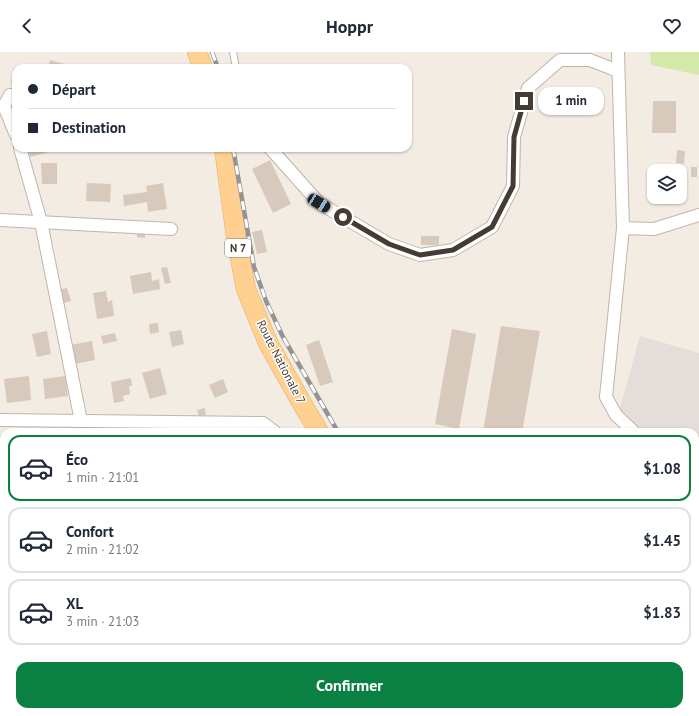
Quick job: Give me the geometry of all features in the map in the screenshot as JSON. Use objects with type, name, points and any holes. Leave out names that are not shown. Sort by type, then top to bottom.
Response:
[{"type":"main road","points":[[197,52],[202,64]]},
{"type":"main road","name":"Route Nationale 7","points":[[225,152],[236,237],[246,289],[268,343],[317,428]]},
{"type":"street","points":[[618,52],[623,228],[606,397],[616,414],[630,428]]},
{"type":"street","points":[[274,152],[319,203],[389,244],[420,255],[453,250],[492,227],[513,186],[514,137],[528,88],[560,60],[590,60],[618,71]]},
{"type":"street","points":[[12,95],[10,95],[4,106],[12,125]]},
{"type":"street","points":[[21,152],[41,222],[81,421]]},
{"type":"street","points":[[623,228],[654,229],[699,215]]},
{"type":"street","points":[[0,220],[171,229]]},
{"type":"street","points":[[0,420],[263,423],[270,428]]},
{"type":"lane","points":[[232,52],[235,64]]},
{"type":"shaded area","points":[[640,336],[699,353],[699,428],[634,428],[619,412]]},
{"type":"green space","points":[[650,52],[699,52],[699,75],[651,65]]},
{"type":"building","points":[[50,60],[64,64],[49,64]]},
{"type":"building","points":[[653,101],[676,101],[676,133],[652,133]]},
{"type":"building","points":[[677,150],[685,151],[684,164],[676,163]]},
{"type":"building","points":[[29,152],[49,152],[30,157]]},
{"type":"building","points":[[270,160],[291,204],[273,213],[252,169]]},
{"type":"building","points":[[41,163],[57,163],[57,184],[42,184]]},
{"type":"building","points":[[691,167],[697,167],[697,177],[691,177]]},
{"type":"building","points":[[87,183],[111,184],[110,202],[86,201]]},
{"type":"building","points":[[163,183],[167,209],[148,212],[147,202],[124,206],[123,195],[147,192],[146,186]]},
{"type":"building","points":[[137,230],[145,231],[145,238],[137,237]]},
{"type":"building","points":[[262,230],[267,252],[257,254],[252,232]]},
{"type":"building","points":[[421,236],[439,236],[439,245],[421,245]]},
{"type":"building","points":[[167,267],[171,283],[165,284],[161,268]]},
{"type":"building","points":[[151,272],[152,281],[159,279],[160,289],[133,294],[130,276]]},
{"type":"building","points":[[67,288],[71,301],[60,304],[57,290]]},
{"type":"building","points":[[106,291],[108,302],[112,300],[114,316],[97,319],[93,293]]},
{"type":"building","points":[[158,323],[159,332],[150,334],[149,324]]},
{"type":"building","points":[[501,326],[540,331],[523,428],[484,428]]},
{"type":"building","points":[[452,329],[476,334],[459,428],[435,424]]},
{"type":"building","points":[[181,330],[184,344],[172,347],[169,332]]},
{"type":"building","points":[[47,331],[51,354],[37,357],[32,334]]},
{"type":"building","points":[[115,333],[117,341],[103,344],[101,336]]},
{"type":"building","points":[[319,340],[333,382],[320,386],[306,345]]},
{"type":"building","points":[[92,341],[95,360],[74,364],[70,345]]},
{"type":"building","points":[[160,368],[167,394],[150,399],[142,373]]},
{"type":"building","points":[[29,376],[31,400],[7,403],[4,379]]},
{"type":"building","points":[[65,376],[68,396],[45,399],[43,379]]},
{"type":"building","points":[[131,378],[132,386],[129,386],[130,394],[123,396],[124,401],[114,403],[111,382]]},
{"type":"building","points":[[223,379],[228,392],[215,398],[209,385]]},
{"type":"building","points":[[205,408],[206,415],[199,416],[197,410]]},
{"type":"railway","points":[[212,52],[216,64]]},
{"type":"railway","points":[[234,152],[254,267],[266,301],[283,337],[336,428]]},
{"type":"route","points":[[343,217],[389,244],[420,255],[453,250],[492,227],[513,186],[514,137],[524,101]]}]
